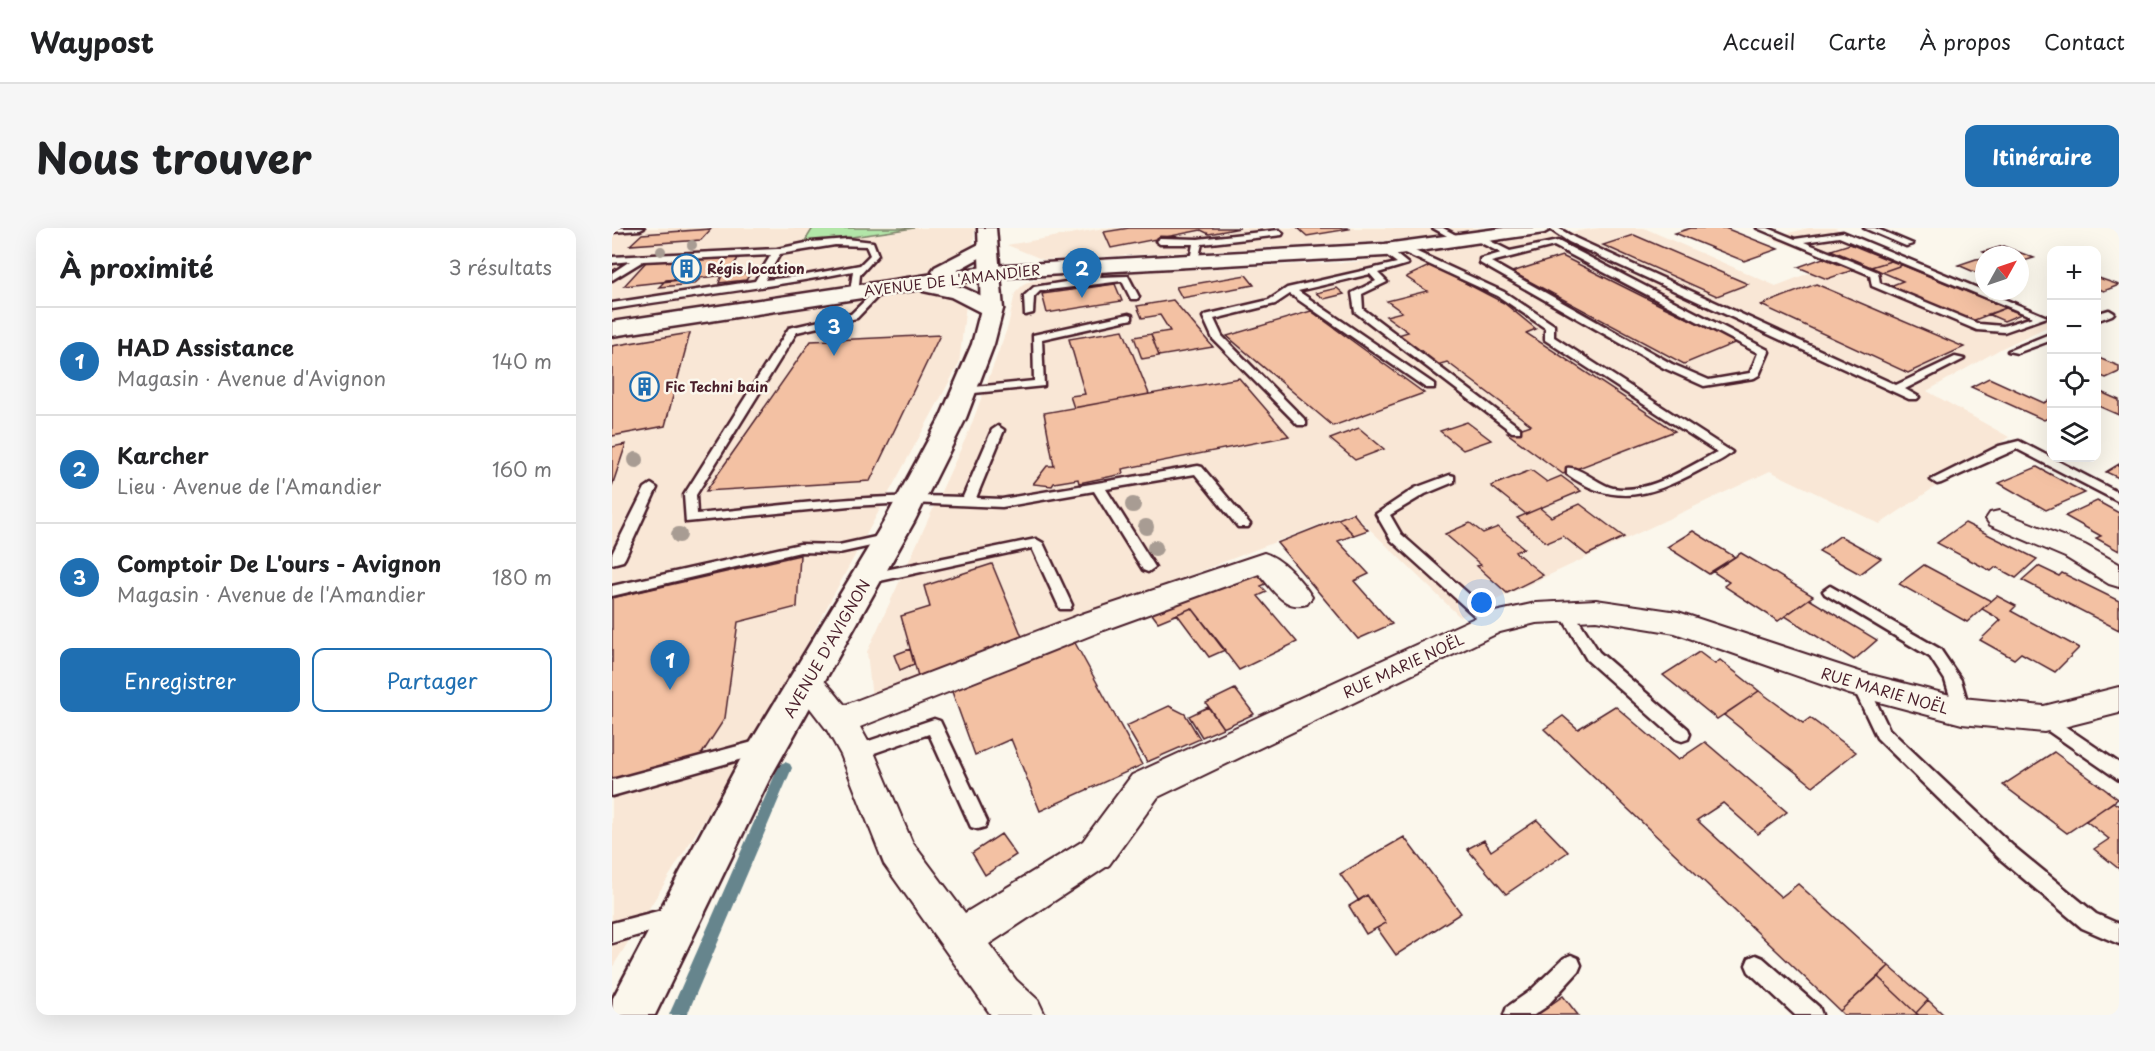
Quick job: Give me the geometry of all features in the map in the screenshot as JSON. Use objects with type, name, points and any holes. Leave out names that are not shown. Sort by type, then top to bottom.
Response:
[{"type":"main road","name":"AVENUE DE L'AMANDIER","points":[[612,329],[907,285],[988,249],[1097,273],[1196,251],[1393,249],[1544,228]]},
{"type":"main road","name":"AVENUE D'AVIGNON","points":[[630,1015],[769,744],[890,538],[953,418],[983,344],[992,309],[988,249]]},
{"type":"main road","points":[[907,285],[957,291],[992,309]]},
{"type":"street","points":[[1999,519],[2075,550],[2119,577]]},
{"type":"street","points":[[848,737],[1093,622],[1264,562],[1297,597]]},
{"type":"street","name":"RUE MARIE NOËL","points":[[960,939],[1096,853],[1144,786],[1492,623],[1536,613],[1596,610],[1678,623],[1860,685],[1962,711],[2044,719],[2119,700]]},
{"type":"street","points":[[806,682],[848,737],[897,852],[1000,995],[1023,1015]]},
{"type":"lane","points":[[612,230],[640,228]]},
{"type":"lane","points":[[1437,228],[1509,254],[1555,243],[1764,352],[1754,375],[1708,384],[1668,366],[1483,261],[1509,254]]},
{"type":"lane","points":[[1552,228],[1572,240],[1913,397]]},
{"type":"lane","points":[[1761,228],[1875,274],[1875,284],[1977,327],[2004,329],[2042,316],[1840,234],[1795,241]]},
{"type":"lane","points":[[1868,228],[1909,244]]},
{"type":"lane","points":[[1160,241],[1196,251],[1279,233]]},
{"type":"lane","points":[[612,260],[777,252],[794,247],[851,241],[870,244],[874,255],[856,274],[855,292]]},
{"type":"lane","points":[[1302,423],[1217,337],[1208,317],[1272,302],[1290,290],[1404,264],[1393,249]]},
{"type":"lane","points":[[1393,249],[1501,294],[1550,327],[1549,338],[1726,452],[1652,487],[1617,492],[1582,479],[1571,471]]},
{"type":"lane","points":[[758,283],[777,252]]},
{"type":"lane","points":[[612,277],[641,258]]},
{"type":"lane","points":[[612,306],[758,283],[801,279],[862,267]]},
{"type":"lane","points":[[1372,272],[1382,282],[1357,293],[1358,310],[1516,430]]},
{"type":"lane","points":[[1028,313],[1029,296],[1037,289],[1097,273],[1125,278],[1134,297]]},
{"type":"lane","points":[[880,289],[854,316],[793,330],[690,495],[691,519],[849,502],[911,499],[1002,503],[1198,470],[1244,524]]},
{"type":"lane","points":[[1290,290],[1430,386]]},
{"type":"lane","points":[[2101,316],[2109,313]]},
{"type":"lane","points":[[963,391],[1040,384],[1037,337],[1129,317]]},
{"type":"lane","points":[[2013,351],[2047,338]]},
{"type":"lane","points":[[1896,389],[1959,359]]},
{"type":"lane","points":[[968,501],[998,430]]},
{"type":"lane","points":[[1937,480],[2003,449],[2019,445],[2119,498]]},
{"type":"lane","points":[[1450,479],[1420,490],[1383,514],[1396,537],[1492,623]]},
{"type":"lane","points":[[1098,487],[1148,567]]},
{"type":"lane","points":[[612,559],[618,558],[651,488]]},
{"type":"lane","points":[[612,591],[800,548],[839,549],[890,538]]},
{"type":"lane","points":[[866,579],[1036,543],[1065,605]]},
{"type":"lane","points":[[1830,591],[1935,653],[1946,665],[1958,688],[1962,711]]},
{"type":"lane","points":[[1566,612],[1593,656],[1682,734]]},
{"type":"lane","points":[[1860,685],[1882,733],[2006,852],[2089,921],[2119,934]]},
{"type":"lane","points":[[2044,719],[2119,773]]},
{"type":"lane","points":[[848,737],[934,726],[978,821]]},
{"type":"lane","points":[[612,788],[769,744]]},
{"type":"lane","points":[[612,933],[682,913]]},
{"type":"lane","points":[[1515,1015],[1538,999],[1571,964]]},
{"type":"lane","points":[[1756,965],[1811,1015]]},
{"type":"shaded area","points":[[612,228],[975,228],[959,364],[760,730],[612,968]]},
{"type":"shaded area","points":[[1104,228],[1502,228],[1384,241],[1044,260],[1007,245]]},
{"type":"shaded area","points":[[1600,228],[1644,228],[1776,286],[1837,262],[1768,238],[1809,228],[1835,228],[1975,286],[1975,300],[2010,300],[2047,315],[2047,327],[2002,348],[1927,391],[2009,437],[1880,524],[1770,471],[1460,617],[1352,512],[872,699],[867,652],[969,431],[1008,326],[1015,293],[1025,283],[1052,276],[1354,262]]},
{"type":"green space","points":[[813,228],[914,228],[803,244]]},
{"type":"building","points":[[1129,228],[1240,228],[1209,234],[1201,230],[1111,248],[1104,232]]},
{"type":"building","points":[[1298,228],[1347,228],[1349,229],[1307,236]]},
{"type":"building","points":[[1691,228],[1725,228],[1778,249],[1744,261],[1675,233]]},
{"type":"building","points":[[711,229],[701,240],[630,245],[642,234]]},
{"type":"building","points":[[1634,235],[1748,284],[1717,296],[1603,245]]},
{"type":"building","points":[[1850,244],[1891,261],[1871,267],[1831,250]]},
{"type":"building","points":[[1562,256],[1737,342],[1684,364],[1512,272]]},
{"type":"building","name":"Régis location","points":[[739,257],[727,275],[624,286],[646,262]]},
{"type":"building","points":[[1823,258],[1853,270],[1827,279],[1798,267]]},
{"type":"building","points":[[1975,259],[1975,272],[1958,265]]},
{"type":"building","points":[[1891,261],[1902,265],[1882,272],[1871,267]]},
{"type":"building","points":[[1431,265],[1504,303],[1536,329],[1526,333],[1675,431],[1563,474],[1507,433],[1531,425],[1447,362],[1437,365],[1398,335],[1408,332],[1386,316],[1402,312],[1387,301],[1427,291],[1406,277]]},
{"type":"building","points":[[1902,265],[1975,295],[1975,300],[1987,300],[2006,308],[1972,321],[1890,286],[1903,281],[1882,272]]},
{"type":"building","points":[[751,273],[746,280],[719,283],[722,275]]},
{"type":"building","points":[[1246,275],[1254,285],[1182,298],[1176,287]]},
{"type":"building","points":[[702,277],[694,284],[659,287],[666,280]]},
{"type":"building","points":[[2101,279],[2119,285],[2104,291],[2101,290]]},
{"type":"building","points":[[1115,284],[1122,301],[1047,313],[1042,294]]},
{"type":"building","points":[[1816,284],[1964,347],[1908,373],[1761,305]]},
{"type":"building","points":[[1337,288],[1344,294],[1324,299],[1316,293]]},
{"type":"building","points":[[1173,300],[1213,347],[1159,356],[1151,334],[1170,331],[1160,315],[1142,318],[1137,306]]},
{"type":"building","points":[[2006,308],[2021,314],[2004,321],[1988,314]]},
{"type":"building","points":[[1311,311],[1424,393],[1333,426],[1227,336]]},
{"type":"building","points":[[1123,330],[1149,394],[1074,408],[1070,396],[1085,394],[1069,339]]},
{"type":"building","name":"Fic Techni bain","points":[[690,333],[665,426],[612,436],[612,346]]},
{"type":"building","points":[[1151,334],[1159,356],[1142,359],[1134,337]]},
{"type":"building","points":[[940,335],[870,481],[706,491],[811,341]]},
{"type":"building","points":[[2101,359],[2119,366],[2119,372],[2106,378],[2101,376]]},
{"type":"building","points":[[1239,378],[1289,436],[1122,469],[1123,474],[1079,483],[1078,479],[1054,483],[1052,486],[1033,484],[1047,466],[1054,466],[1044,413]]},
{"type":"building","points":[[1989,378],[2044,403],[2047,402],[2047,418],[2044,420],[1971,387]]},
{"type":"building","points":[[2101,392],[2119,400],[2119,415],[2101,407]]},
{"type":"building","points":[[1467,422],[1491,440],[1463,450],[1440,431]]},
{"type":"building","points":[[1359,428],[1384,449],[1355,460],[1330,439]]},
{"type":"building","points":[[626,444],[612,486],[612,447]]},
{"type":"building","points":[[2119,464],[2119,478],[2106,472]]},
{"type":"building","points":[[2037,467],[2085,493],[2046,510],[1999,483]]},
{"type":"building","points":[[1531,470],[1547,482],[1561,476],[1581,491],[1526,514],[1491,486]]},
{"type":"building","points":[[2097,501],[2119,513],[2119,551],[2096,538],[2101,536],[2065,516]]},
{"type":"building","points":[[1580,504],[1624,537],[1587,555],[1563,536],[1547,543],[1517,518],[1540,508],[1551,517]]},
{"type":"building","points":[[1353,513],[1368,530],[1354,535],[1338,519]]},
{"type":"building","points":[[1338,519],[1354,535],[1338,541],[1369,574],[1354,581],[1392,624],[1358,639],[1277,543]]},
{"type":"building","points":[[1470,523],[1483,533],[1498,527],[1524,548],[1515,552],[1543,575],[1507,593],[1477,566],[1481,565],[1445,534]]},
{"type":"building","points":[[1965,523],[2037,559],[2016,578],[1996,567],[1991,571],[1937,543]]},
{"type":"building","points":[[1693,531],[1735,557],[1709,574],[1667,547]]},
{"type":"building","points":[[1840,536],[1881,558],[1860,574],[1819,551]]},
{"type":"building","points":[[1741,553],[1813,596],[1778,621],[1724,586],[1729,582],[1712,571]]},
{"type":"building","points":[[800,555],[797,607],[738,622],[725,718],[701,755],[612,779],[612,598]]},
{"type":"building","points":[[992,564],[1023,639],[918,676],[901,616],[930,607],[924,586]]},
{"type":"building","points":[[1924,565],[1991,601],[1967,622],[1899,584]]},
{"type":"building","points":[[2038,566],[2059,576],[2062,573],[2119,601],[2119,630],[2022,580]]},
{"type":"building","points":[[1256,571],[1266,584],[1261,586],[1267,592],[1258,596],[1297,642],[1239,670],[1192,608],[1158,622],[1149,610]]},
{"type":"building","points":[[1997,596],[2016,606],[2011,611],[2079,648],[2055,672],[2021,653],[2014,659],[1980,640],[2001,620],[1982,609]]},
{"type":"building","points":[[1809,599],[1877,640],[1854,660],[1785,616]]},
{"type":"building","points":[[1192,608],[1225,650],[1209,657],[1177,614]]},
{"type":"building","points":[[1074,641],[1142,765],[1040,811],[1011,739],[975,755],[951,689]]},
{"type":"building","points":[[910,649],[914,664],[900,670],[894,655]]},
{"type":"building","points":[[1699,652],[1715,664],[1720,660],[1759,691],[1717,719],[1663,675]]},
{"type":"building","points":[[1235,689],[1254,714],[1223,728],[1206,703]]},
{"type":"building","points":[[1759,691],[1803,723],[1810,718],[1856,752],[1813,786],[1724,715]]},
{"type":"building","points":[[1169,706],[1185,714],[1200,739],[1147,762],[1126,726]]},
{"type":"building","points":[[1615,706],[1678,760],[1705,742],[1787,812],[1758,834],[1723,803],[1697,820],[1781,897],[1798,884],[1889,966],[1840,1011],[1544,729],[1563,716],[1578,729]]},
{"type":"building","points":[[1208,707],[1223,728],[1202,737],[1189,716]]},
{"type":"building","points":[[2054,752],[2118,799],[2067,833],[2003,785]]},
{"type":"building","points":[[2113,802],[2119,806],[2119,869],[2094,849],[2109,839],[2086,821]]},
{"type":"building","points":[[1537,820],[1568,852],[1506,894],[1467,849],[1484,840],[1491,851]]},
{"type":"building","points":[[1001,834],[1016,855],[985,875],[972,853]]},
{"type":"building","points":[[1404,837],[1461,913],[1396,955],[1377,928],[1386,923],[1367,895],[1359,901],[1340,874]]},
{"type":"building","points":[[1367,895],[1386,923],[1366,934],[1349,906]]},
{"type":"building","points":[[1889,966],[1928,1000],[1916,1013],[1878,977]]},
{"type":"building","points":[[1878,977],[1919,1015],[1844,1015],[1840,1011]]},
{"type":"building","points":[[1563,996],[1578,1015],[1536,1015]]},
{"type":"building","points":[[1928,1000],[1944,1015],[1916,1013]]},
{"type":"waterway","points":[[678,1015],[785,768]]},
{"type":"place","name":"Régis location","points":[[686,268]]},
{"type":"place","name":"Karcher","points":[[1082,298]]},
{"type":"place","name":"Comptoir De L'ours - Avignon","points":[[834,356]]},
{"type":"place","name":"Fic Techni bain","points":[[644,386]]},
{"type":"place","name":"HAD Assistance","points":[[670,690]]}]
